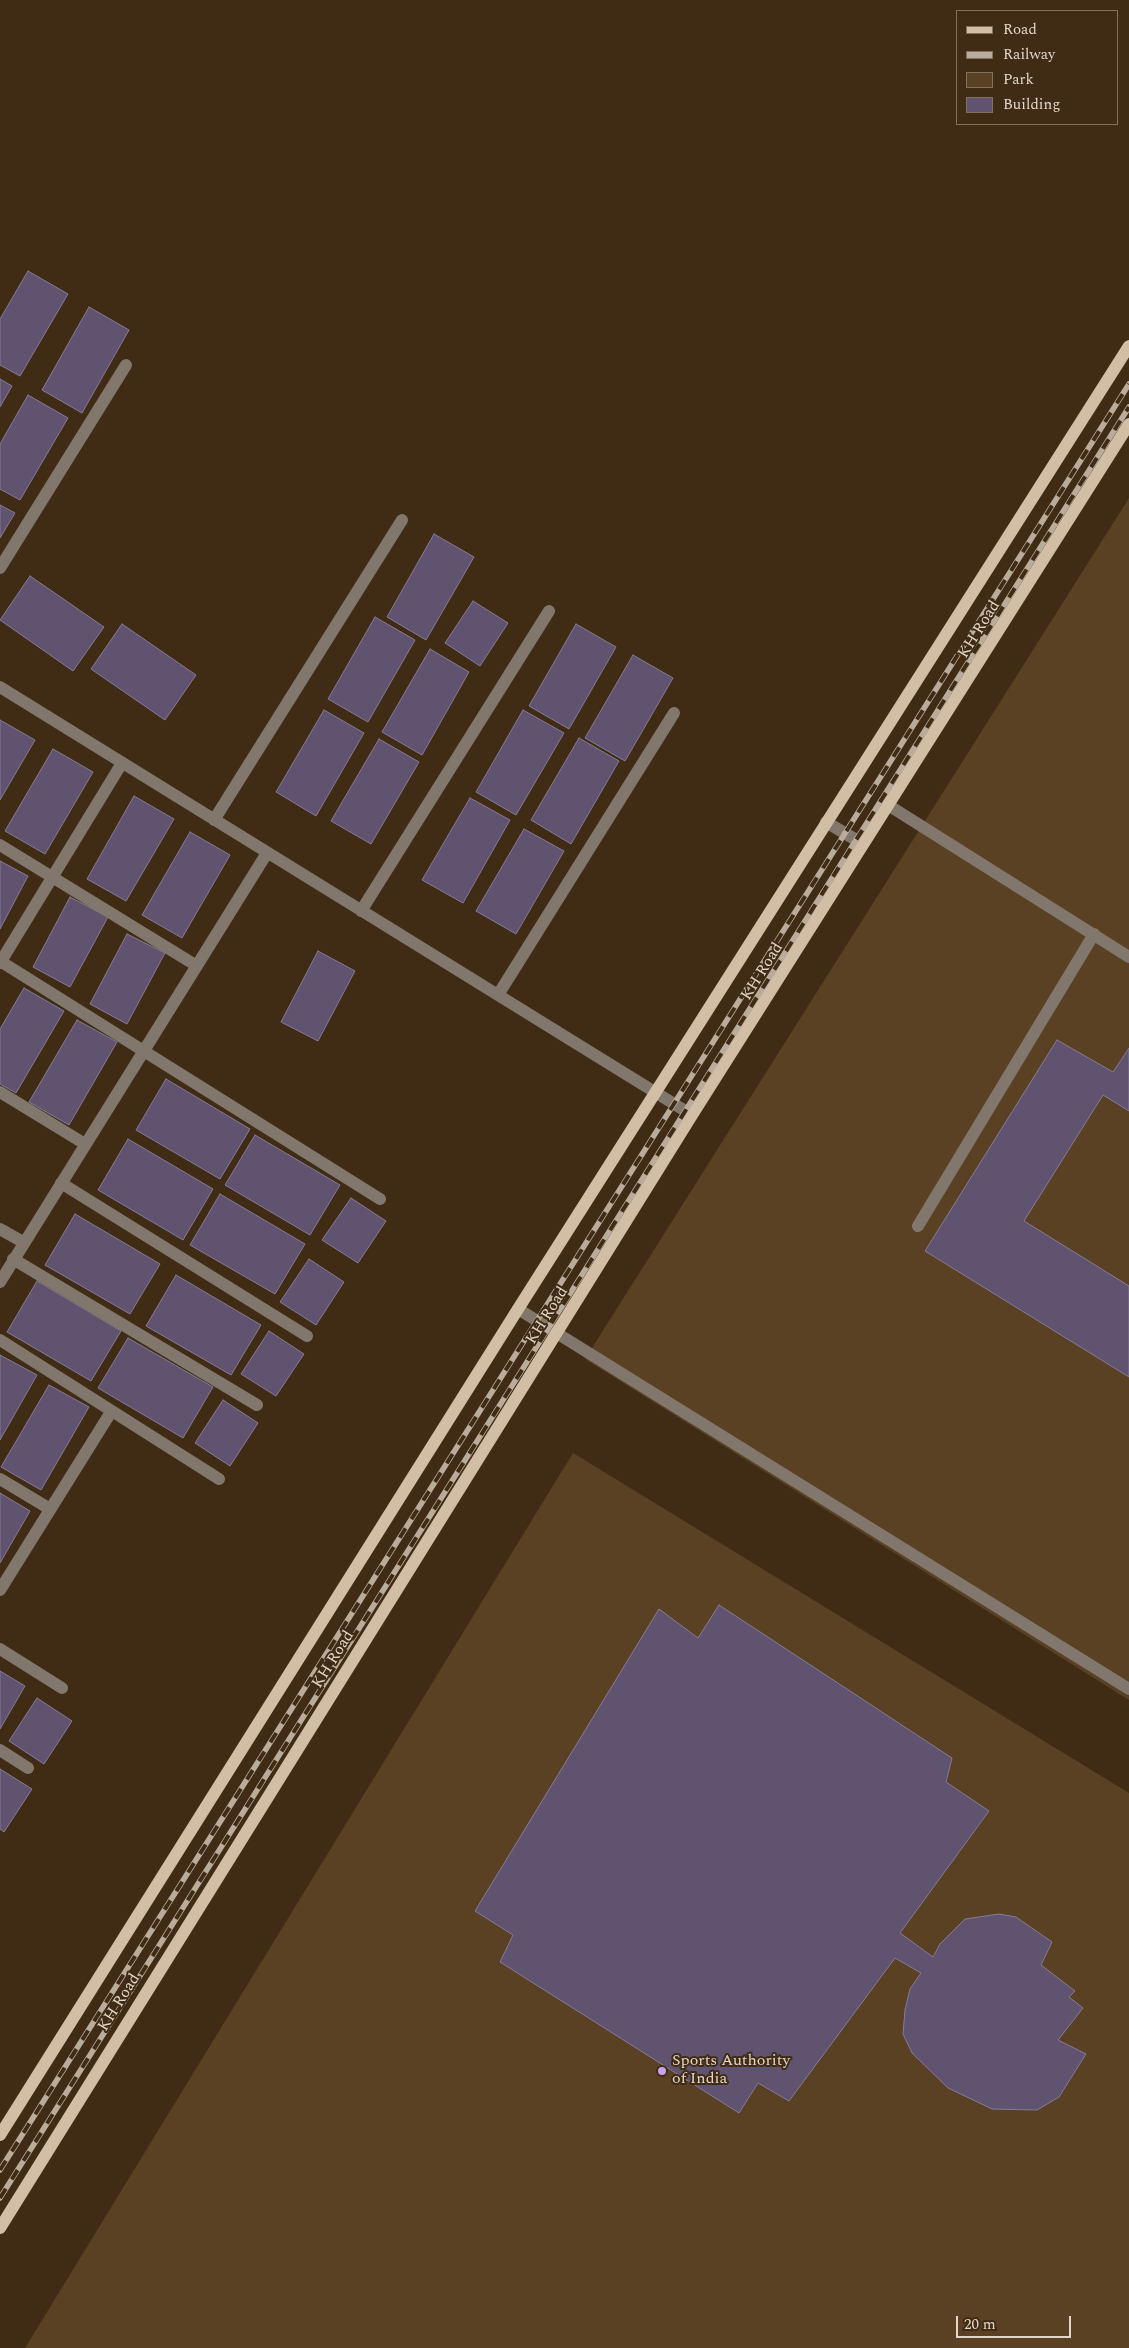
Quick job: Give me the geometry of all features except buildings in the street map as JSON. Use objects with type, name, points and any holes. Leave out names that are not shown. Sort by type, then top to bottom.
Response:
[{"type":"main road","name":"KH Road","points":[[0,2135],[518,1309],[1129,346]]},
{"type":"main road","name":"KH Road","points":[[0,2228],[692,1115],[1129,424]]},
{"type":"street","points":[[0,568],[126,366]]},
{"type":"street","points":[[214,820],[402,520]]},
{"type":"street","points":[[361,911],[549,611]]},
{"type":"street","points":[[0,687],[692,1115]]},
{"type":"street","points":[[498,995],[674,713]]},
{"type":"street","points":[[122,763],[0,962],[380,1199]]},
{"type":"street","points":[[888,805],[1129,957]]},
{"type":"street","points":[[826,822],[863,844]]},
{"type":"street","points":[[0,845],[197,966]]},
{"type":"street","points":[[0,1282],[23,1242],[267,853]]},
{"type":"street","points":[[918,1226],[1094,934]]},
{"type":"street","points":[[0,1092],[85,1144]]},
{"type":"street","points":[[61,1183],[307,1336]]},
{"type":"street","points":[[0,1229],[23,1242]]},
{"type":"street","points":[[13,1259],[257,1405]]},
{"type":"street","points":[[518,1309],[1129,1689]]},
{"type":"street","points":[[0,1340],[111,1412],[219,1478]]},
{"type":"street","points":[[0,1590],[111,1412]]},
{"type":"street","points":[[0,1479],[50,1509]]},
{"type":"street","points":[[0,1649],[62,1688]]},
{"type":"street","points":[[0,1750],[28,1768]]},
{"type":"green space","points":[[1129,498],[1129,1700],[585,1359]]},
{"type":"green space","name":"Sports Authority of India","points":[[573,1453],[1129,1793],[1129,2348],[25,2348]]},
{"type":"railway","points":[[0,2170],[1129,384]]},
{"type":"railway","points":[[0,2198],[1129,407]]},
{"type":"place","name":"Sports Authority of India","points":[[662,2071]]}]
